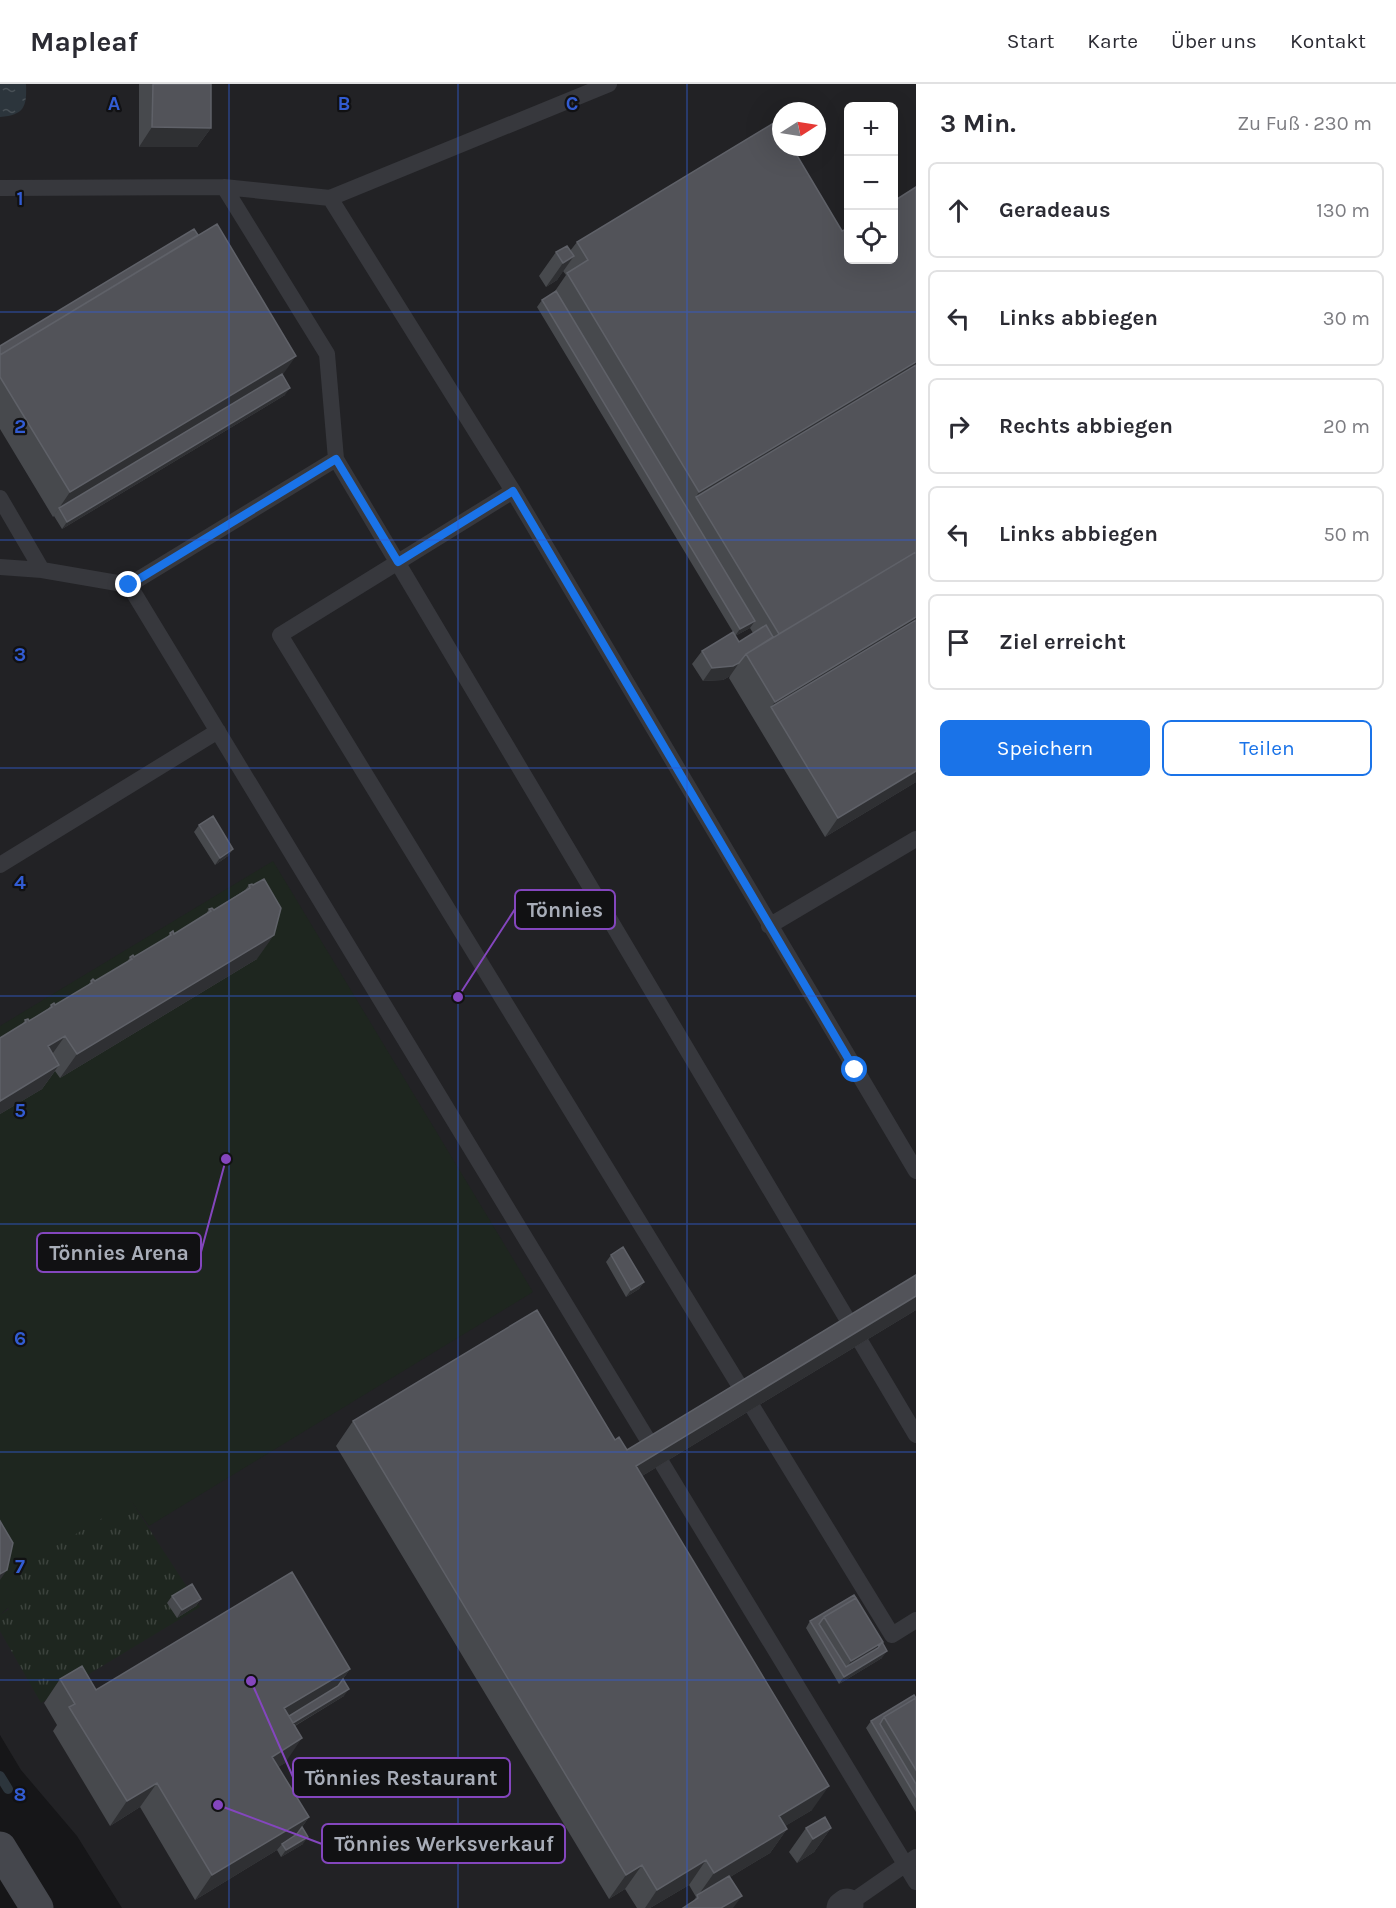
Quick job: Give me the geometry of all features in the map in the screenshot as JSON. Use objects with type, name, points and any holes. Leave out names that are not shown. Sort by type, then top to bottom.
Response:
[{"type":"main road","points":[[0,1848],[37,1908]]},
{"type":"lane","points":[[0,188],[224,187],[330,198],[609,84]]},
{"type":"lane","points":[[224,187],[327,354],[336,459],[916,1435]]},
{"type":"lane","points":[[330,198],[513,491],[916,1171]]},
{"type":"lane","points":[[0,567],[42,570],[129,585],[336,459]]},
{"type":"lane","points":[[513,491],[280,635],[892,1635],[916,1620]]},
{"type":"lane","points":[[0,498],[42,570]]},
{"type":"lane","points":[[129,585],[910,1861],[916,1882]]},
{"type":"lane","points":[[0,866],[218,731]]},
{"type":"lane","points":[[770,926],[916,839]]},
{"type":"lane","points":[[845,1907],[910,1861]]},
{"type":"shaded area","points":[[0,84],[916,84],[916,1908],[122,1908],[77,1836],[21,1770],[0,1735]]},
{"type":"green space","points":[[273,861],[533,1292],[149,1526],[131,1501],[0,1615],[0,1026]]},
{"type":"green space","points":[[131,1501],[200,1607],[41,1703],[0,1631],[0,1615],[8,1610],[19,1568]]},
{"type":"water","points":[[0,84],[26,84],[25,104],[19,112],[0,117]]},
{"type":"building","points":[[153,84],[211,84],[211,128],[152,127]]},
{"type":"building","points":[[772,124],[772,156],[797,156],[842,231],[844,230],[844,264],[898,264],[898,198],[916,187],[916,362],[699,492],[567,273],[588,260],[577,242]]},
{"type":"building","points":[[217,224],[296,356],[70,492],[0,377],[0,355]]},
{"type":"building","points":[[194,229],[198,235],[0,355],[0,346]]},
{"type":"building","points":[[567,246],[574,256],[563,263],[556,252]]},
{"type":"building","points":[[556,291],[755,621],[740,629],[542,300]]},
{"type":"building","points":[[916,365],[916,552],[779,634],[696,497]]},
{"type":"building","points":[[282,374],[290,388],[67,522],[59,508]]},
{"type":"building","points":[[916,552],[916,617],[775,702],[746,654]]},
{"type":"building","points":[[916,620],[916,771],[838,818],[771,707]]},
{"type":"building","points":[[766,625],[773,637],[746,654],[739,663],[733,666],[712,668],[702,651],[733,632],[739,642]]},
{"type":"building","points":[[213,816],[233,849],[220,858],[199,825]]},
{"type":"building","points":[[264,879],[281,908],[274,935],[77,1054],[65,1036],[48,1046],[59,1065],[0,1101],[0,1038],[26,1022],[25,1020],[29,1021],[52,1007],[54,1003],[55,1005],[92,983],[93,979],[95,981],[132,959],[130,957],[133,955],[134,957],[171,935],[173,931],[174,934],[211,911],[209,909],[214,910],[250,888],[249,885]]},
{"type":"building","points":[[623,1247],[644,1282],[631,1290],[611,1255]]},
{"type":"building","points":[[916,1275],[916,1296],[636,1466],[829,1786],[779,1816],[787,1829],[714,1873],[706,1860],[657,1890],[642,1865],[626,1875],[353,1421],[537,1310],[615,1440],[619,1437],[627,1450]]},
{"type":"building","points":[[0,1521],[13,1543],[7,1570],[0,1574]]},
{"type":"building","points":[[292,1572],[350,1669],[284,1708],[302,1738],[272,1757],[309,1817],[212,1875],[157,1783],[127,1801],[69,1707],[75,1704],[60,1679],[82,1666],[96,1690]]},
{"type":"building","points":[[192,1584],[201,1599],[182,1610],[172,1596]]},
{"type":"building","points":[[854,1595],[856,1598],[824,1617],[819,1624],[846,1667],[878,1648],[882,1642],[887,1651],[844,1677],[810,1621]]},
{"type":"building","points":[[856,1598],[883,1642],[851,1661],[824,1617]]},
{"type":"building","points":[[343,1679],[349,1689],[293,1723],[289,1716],[338,1686]]},
{"type":"building","points":[[914,1695],[916,1698],[884,1717],[880,1724],[916,1784],[916,1797],[871,1721]]},
{"type":"building","points":[[916,1698],[916,1770],[884,1717]]},
{"type":"building","points":[[825,1817],[831,1828],[813,1839],[806,1828]]},
{"type":"building","points":[[302,1827],[308,1837],[286,1850],[282,1844],[297,1834]]},
{"type":"building","points":[[729,1876],[742,1896],[721,1908],[683,1908],[698,1898],[697,1895]]},
{"type":"waterway","points":[[0,1776],[8,1789]]},
{"type":"place","name":"Tönnies","points":[[458,997]]},
{"type":"place","name":"Tönnies Arena","points":[[226,1159]]},
{"type":"place","name":"Tönnies Restaurant","points":[[251,1681]]},
{"type":"place","name":"Tönnies Werksverkauf","points":[[218,1805]]},
{"type":"route","points":[[129,585],[336,459],[398,562],[513,491],[855,1070]]}]
